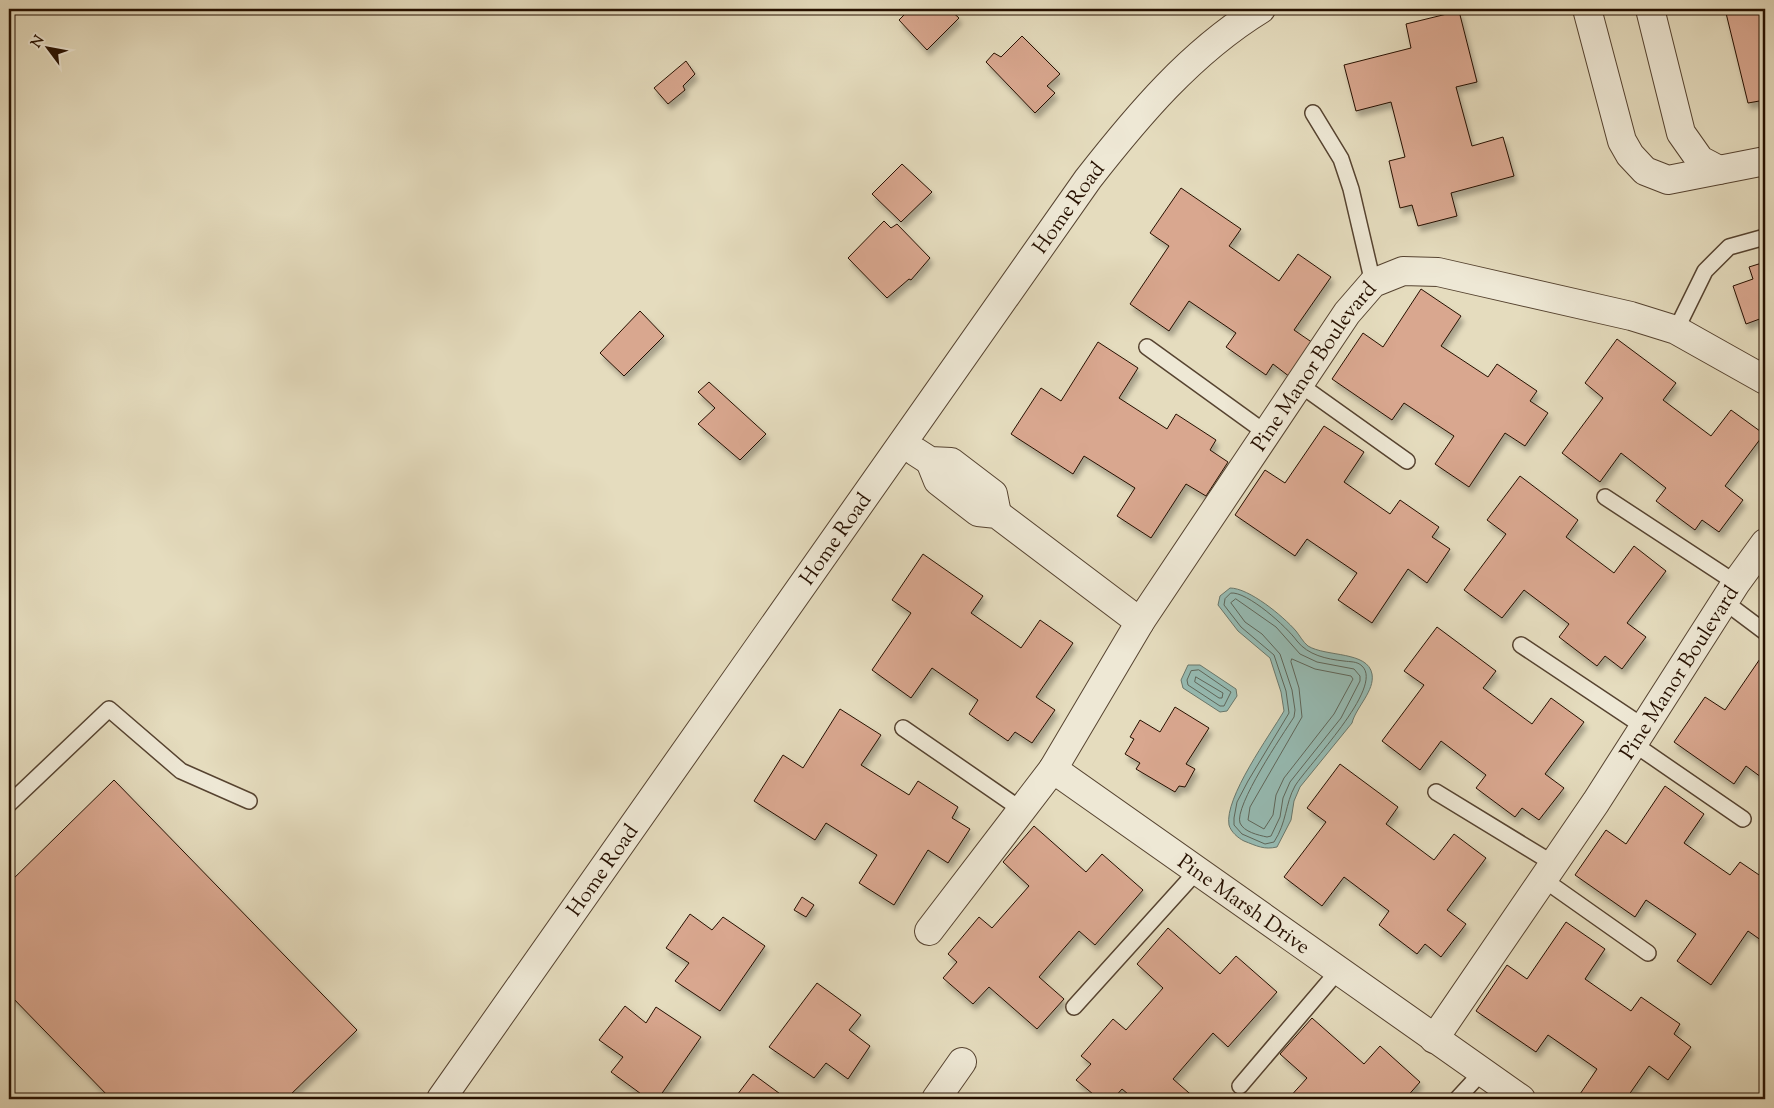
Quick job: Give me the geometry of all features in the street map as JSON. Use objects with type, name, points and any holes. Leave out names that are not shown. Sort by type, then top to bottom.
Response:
[{"type":"street","name":"Home Road","points":[[441,1099],[904,444],[1088,179],[1127,130],[1192,61],[1223,35],[1261,9]]},
{"type":"street","points":[[1587,9],[1622,141],[1630,155],[1645,172],[1668,180],[1765,162]]},
{"type":"street","points":[[1650,9],[1681,133],[1700,160],[1719,170]]},
{"type":"street","name":"Pine Manor Boulevard","points":[[1140,622],[1347,313],[1372,283],[1403,271],[1438,272],[1631,316],[1676,330],[1765,380]]},
{"type":"street","points":[[904,444],[930,461],[952,462],[993,494],[998,514],[1140,622],[1053,769],[929,930]]},
{"type":"street","name":"Pine Manor Boulevard","points":[[1548,872],[1596,802],[1731,592],[1765,543]]},
{"type":"street","name":"Pine Marsh Drive","points":[[1053,769],[1521,1099]]},
{"type":"street","points":[[1434,1039],[1548,872]]},
{"type":"street","points":[[936,1099],[962,1062]]},
{"type":"lane","points":[[1313,114],[1341,159],[1351,189],[1372,283]]},
{"type":"lane","points":[[1676,330],[1705,271],[1729,247],[1765,238]]},
{"type":"lane","points":[[1148,347],[1266,433]]},
{"type":"lane","points":[[1299,384],[1407,461]]},
{"type":"lane","points":[[1605,497],[1731,592],[1765,632]]},
{"type":"lane","points":[[1521,645],[1639,735],[1743,819]]},
{"type":"lane","points":[[9,804],[109,709],[181,771],[249,801]]},
{"type":"lane","points":[[903,728],[1022,810]]},
{"type":"lane","points":[[1436,792],[1548,872],[1648,953]]},
{"type":"lane","points":[[1074,1007],[1197,871]]},
{"type":"lane","points":[[1240,1086],[1338,971]]},
{"type":"lane","points":[[1457,1099],[1482,1072]]},
{"type":"water","points":[[1230,588],[1238,589],[1265,604],[1290,625],[1308,646],[1363,661],[1369,667],[1372,674],[1371,687],[1352,723],[1300,787],[1294,801],[1291,820],[1277,847],[1272,848],[1260,847],[1244,841],[1231,830],[1229,825],[1229,813],[1241,783],[1284,711],[1281,692],[1270,658],[1238,631],[1218,605],[1220,596]]},
{"type":"water","points":[[1188,665],[1200,665],[1236,689],[1237,696],[1227,711],[1220,712],[1183,688],[1181,680]]},
{"type":"building","points":[[910,9],[949,9],[959,18],[927,50],[899,20]]},
{"type":"building","points":[[1725,9],[1761,9],[1765,25],[1765,100],[1748,103]]},
{"type":"building","points":[[1459,11],[1477,82],[1456,87],[1472,146],[1503,137],[1514,176],[1451,193],[1457,216],[1418,226],[1412,205],[1400,208],[1389,161],[1405,157],[1391,102],[1356,111],[1344,65],[1411,48],[1406,24]]},
{"type":"building","points":[[1022,36],[1060,74],[1047,86],[1055,93],[1035,113],[986,62],[994,53],[1001,57]]},
{"type":"building","points":[[686,61],[695,74],[683,86],[685,90],[668,104],[654,88]]},
{"type":"building","points":[[902,164],[932,192],[901,222],[872,194]]},
{"type":"building","points":[[1181,188],[1241,229],[1229,246],[1279,281],[1298,254],[1331,277],[1294,330],[1313,343],[1290,377],[1273,364],[1266,375],[1226,347],[1236,333],[1189,301],[1169,331],[1130,304],[1169,246],[1150,233]]},
{"type":"building","points":[[884,221],[891,228],[897,224],[930,258],[911,280],[909,279],[887,298],[848,258]]},
{"type":"building","points":[[1765,262],[1765,317],[1746,324],[1733,286],[1753,279],[1749,267]]},
{"type":"building","points":[[1421,289],[1461,316],[1441,346],[1488,377],[1497,364],[1537,391],[1530,401],[1548,413],[1525,446],[1505,433],[1469,487],[1435,464],[1454,436],[1404,403],[1392,420],[1332,379],[1363,333],[1383,347]]},
{"type":"building","points":[[640,311],[664,336],[624,376],[600,353]]},
{"type":"building","points":[[1617,339],[1676,383],[1663,400],[1711,436],[1731,410],[1764,434],[1725,486],[1743,500],[1719,532],[1702,520],[1695,530],[1656,501],[1666,488],[1621,453],[1600,482],[1562,453],[1603,398],[1585,383]]},
{"type":"building","points":[[1098,342],[1138,368],[1119,398],[1167,429],[1176,414],[1216,440],[1210,450],[1228,462],[1206,496],[1186,484],[1151,538],[1117,516],[1135,488],[1084,456],[1073,474],[1011,434],[1041,388],[1061,401]]},
{"type":"building","points":[[709,382],[766,434],[740,460],[698,424],[715,408],[698,392]]},
{"type":"building","points":[[1324,426],[1364,452],[1344,482],[1390,514],[1400,500],[1439,527],[1432,537],[1450,549],[1427,583],[1408,569],[1372,623],[1338,600],[1357,573],[1307,539],[1295,556],[1235,515],[1265,470],[1285,483]]},
{"type":"building","points":[[1520,476],[1578,520],[1566,537],[1614,573],[1634,546],[1666,571],[1627,623],[1646,637],[1622,669],[1605,656],[1597,666],[1559,637],[1569,624],[1524,590],[1502,618],[1464,590],[1506,534],[1487,520]]},
{"type":"building","points":[[923,554],[983,596],[971,613],[1021,648],[1040,620],[1073,643],[1036,697],[1055,710],[1032,743],[1015,732],[1008,741],[969,714],[978,700],[932,668],[911,698],[872,670],[911,613],[892,600]]},
{"type":"building","points":[[1437,627],[1496,671],[1483,688],[1532,724],[1551,698],[1584,722],[1545,774],[1564,788],[1539,820],[1522,808],[1515,817],[1476,788],[1486,775],[1441,741],[1420,770],[1382,741],[1424,685],[1404,671]]},
{"type":"building","points":[[1764,653],[1765,780],[1746,766],[1734,784],[1674,742],[1705,697],[1725,710]]},
{"type":"building","points":[[1175,707],[1209,728],[1186,764],[1195,769],[1185,787],[1179,786],[1175,792],[1136,769],[1140,763],[1125,754],[1134,739],[1130,737],[1140,720],[1160,732]]},
{"type":"building","points":[[840,709],[881,735],[861,765],[909,795],[918,781],[958,807],[952,818],[970,829],[948,863],[928,850],[894,905],[859,883],[877,855],[826,823],[815,840],[754,801],[783,755],[803,768]]},
{"type":"building","points":[[1340,764],[1398,807],[1386,824],[1434,860],[1454,834],[1486,858],[1447,910],[1466,924],[1441,957],[1425,944],[1417,954],[1379,925],[1389,911],[1344,877],[1322,906],[1284,877],[1326,822],[1307,808]]},
{"type":"building","points":[[114,780],[357,1030],[286,1099],[111,1099],[9,994],[9,883]]},
{"type":"building","points":[[1665,786],[1704,814],[1684,843],[1730,875],[1740,862],[1765,879],[1765,943],[1748,931],[1711,985],[1677,961],[1696,934],[1646,900],[1635,917],[1575,875],[1606,830],[1626,844]]},
{"type":"building","points":[[1034,826],[1086,872],[1102,854],[1143,890],[1095,945],[1079,931],[1039,977],[1064,999],[1037,1029],[989,987],[973,1004],[943,978],[957,962],[948,954],[979,917],[992,928],[1029,886],[1003,862]]},
{"type":"building","points":[[802,897],[814,905],[806,917],[794,910]]},
{"type":"building","points":[[690,914],[712,930],[723,917],[765,946],[720,1011],[675,981],[689,963],[666,948]]},
{"type":"building","points":[[1566,922],[1605,949],[1585,979],[1631,1011],[1641,997],[1680,1024],[1674,1034],[1691,1047],[1668,1080],[1649,1066],[1626,1099],[1582,1099],[1578,1097],[1597,1069],[1548,1035],[1536,1052],[1476,1011],[1507,965],[1527,979]]},
{"type":"building","points":[[1168,928],[1220,974],[1236,956],[1277,992],[1228,1047],[1213,1033],[1173,1079],[1196,1099],[1134,1099],[1122,1089],[1113,1099],[1099,1099],[1076,1080],[1091,1064],[1081,1056],[1113,1019],[1126,1030],[1163,988],[1137,964]]},
{"type":"building","points":[[817,983],[861,1015],[849,1030],[870,1046],[848,1079],[826,1063],[814,1078],[769,1047]]},
{"type":"building","points":[[625,1006],[646,1023],[656,1007],[701,1037],[658,1099],[648,1099],[611,1072],[623,1057],[599,1040]]},
{"type":"building","points":[[1312,1018],[1364,1064],[1380,1046],[1420,1082],[1405,1099],[1288,1099],[1307,1078],[1280,1054]]},
{"type":"building","points":[[753,1074],[787,1099],[734,1099]]}]
